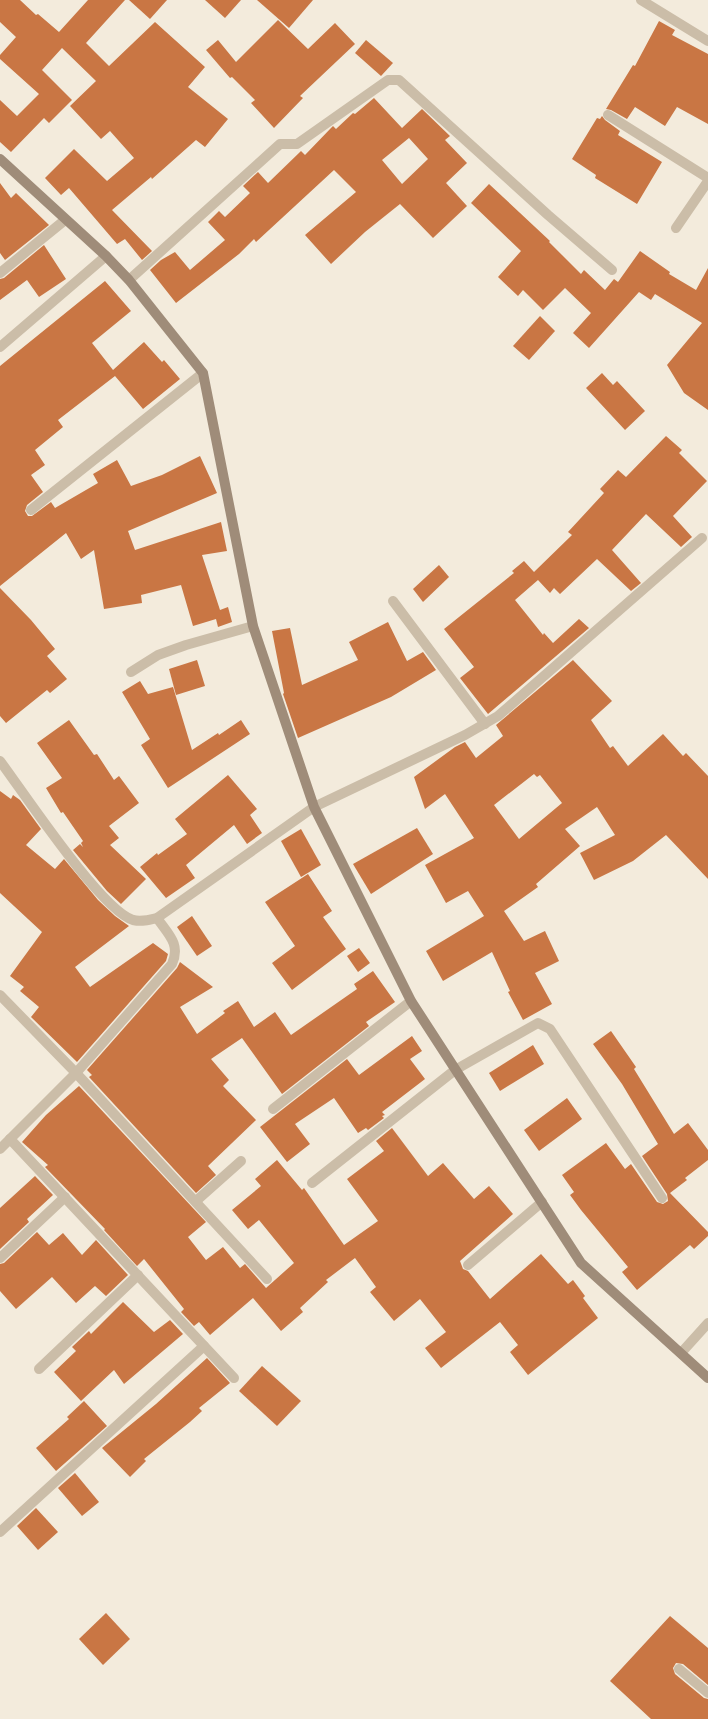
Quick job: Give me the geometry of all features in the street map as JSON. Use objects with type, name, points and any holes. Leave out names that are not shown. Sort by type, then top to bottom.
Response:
[{"type":"main road","points":[[0,159],[106,256],[129,280],[203,373],[253,626],[314,807],[411,1001],[581,1264],[708,1378]]},
{"type":"street","points":[[641,0],[708,41]]},
{"type":"street","points":[[129,280],[280,144],[297,144],[388,80],[399,80],[411,90],[548,215],[612,270]]},
{"type":"street","points":[[608,116],[708,178]]},
{"type":"street","points":[[676,228],[708,181]]},
{"type":"street","points":[[0,273],[65,220]]},
{"type":"street","points":[[0,347],[106,256]]},
{"type":"street","points":[[31,510],[203,373]]},
{"type":"street","points":[[0,761],[106,901],[132,919],[146,921],[157,918],[314,807],[485,724],[498,716],[702,538]]},
{"type":"street","points":[[393,601],[485,724]]},
{"type":"street","points":[[131,672],[158,655],[186,645],[253,626]]},
{"type":"street","points":[[0,1149],[76,1073],[172,964],[176,955],[176,946],[157,918]]},
{"type":"street","points":[[0,995],[76,1073],[268,1279]]},
{"type":"street","points":[[273,1109],[411,1001]]},
{"type":"street","points":[[312,1183],[455,1070],[538,1023],[550,1029],[662,1198]]},
{"type":"street","points":[[10,1139],[234,1378]]},
{"type":"street","points":[[196,1202],[241,1160]]},
{"type":"street","points":[[0,1258],[65,1197]]},
{"type":"street","points":[[468,1265],[542,1202]]},
{"type":"street","points":[[39,1369],[138,1275]]},
{"type":"street","points":[[681,1353],[708,1323]]},
{"type":"street","points":[[0,1532],[204,1346]]},
{"type":"street","points":[[679,1669],[708,1693]]},
{"type":"building","points":[[0,0],[20,0],[36,15],[38,14],[59,32],[88,0],[125,0],[86,43],[109,66],[155,22],[205,67],[188,87],[228,119],[205,147],[196,140],[152,179],[151,177],[112,210],[152,251],[142,260],[125,239],[117,244],[69,188],[61,195],[45,178],[74,149],[107,181],[134,158],[110,131],[101,139],[70,106],[96,81],[62,48],[42,70],[72,100],[49,123],[44,118],[11,152],[0,142],[0,100],[17,116],[39,94],[0,59],[0,55],[16,37],[0,22]]},
{"type":"building","points":[[129,0],[167,0],[150,19]]},
{"type":"building","points":[[205,0],[241,0],[225,18]]},
{"type":"building","points":[[257,0],[313,0],[289,28]]},
{"type":"building","points":[[278,20],[308,49],[335,23],[355,44],[300,96],[303,98],[274,128],[251,103],[255,100],[232,77],[230,78],[206,50],[218,40],[236,62]]},
{"type":"building","points":[[659,21],[675,30],[672,35],[708,54],[708,124],[677,107],[665,126],[635,107],[627,119],[611,110],[606,109],[633,65],[635,66]]},
{"type":"building","points":[[366,40],[393,63],[381,76],[355,53]]},
{"type":"building","points":[[374,98],[402,128],[422,109],[450,136],[445,140],[467,163],[446,183],[467,206],[433,238],[400,204],[365,232],[331,264],[305,235],[356,192],[334,170],[256,242],[254,239],[239,254],[176,303],[150,270],[161,260],[175,252],[190,270],[225,240],[208,222],[219,211],[225,217],[250,193],[243,186],[258,172],[268,183],[301,151],[305,155],[333,126],[336,129],[353,113],[355,114]],"holes":[[[409,138],[428,159],[402,184],[382,160]]]},
{"type":"building","points":[[602,116],[620,131],[618,135],[662,162],[637,204],[595,178],[596,175],[572,159],[597,118],[600,119]]},
{"type":"building","points":[[0,183],[11,198],[16,193],[49,225],[5,260],[0,253]]},
{"type":"building","points":[[489,184],[550,241],[549,242],[581,274],[584,270],[605,290],[614,279],[618,282],[640,251],[670,272],[669,274],[696,290],[708,268],[708,410],[684,393],[667,365],[702,323],[655,294],[651,300],[639,292],[589,348],[573,333],[591,313],[565,288],[543,310],[523,290],[518,296],[498,277],[521,251],[471,203]]},
{"type":"building","points":[[44,245],[66,279],[39,297],[27,280],[0,300],[0,279],[4,278]]},
{"type":"building","points":[[105,281],[131,311],[92,343],[113,370],[144,342],[162,362],[164,360],[180,379],[143,409],[115,376],[58,420],[63,427],[35,450],[45,465],[31,475],[43,492],[27,505],[25,511],[28,516],[32,516],[51,502],[55,508],[98,483],[93,474],[117,460],[131,486],[162,475],[200,456],[217,493],[128,531],[135,550],[221,522],[227,551],[202,555],[220,610],[228,607],[232,622],[218,627],[216,619],[193,626],[181,585],[141,595],[142,603],[104,609],[94,550],[81,559],[66,533],[0,586],[0,366]]},
{"type":"building","points":[[540,316],[555,331],[529,360],[513,346]]},
{"type":"building","points":[[602,373],[613,385],[617,381],[645,411],[625,430],[586,388]]},
{"type":"building","points":[[666,436],[682,450],[679,453],[707,481],[673,516],[692,537],[681,547],[646,514],[612,550],[641,583],[631,591],[597,559],[560,594],[554,588],[550,593],[538,580],[515,600],[543,635],[544,633],[553,643],[579,619],[589,628],[488,714],[460,678],[474,667],[444,629],[514,573],[512,571],[524,561],[534,572],[572,535],[568,532],[604,493],[600,489],[618,470],[626,477]]},
{"type":"building","points":[[439,565],[449,577],[423,602],[413,589]]},
{"type":"building","points":[[0,588],[31,620],[55,649],[47,656],[67,679],[50,693],[47,690],[6,723],[0,716]]},
{"type":"building","points":[[388,622],[407,661],[423,652],[436,670],[391,697],[298,738],[283,694],[272,631],[290,628],[302,685],[358,660],[349,642]]},
{"type":"building","points":[[197,660],[205,686],[176,695],[169,669]]},
{"type":"building","points":[[573,660],[612,701],[591,720],[610,748],[613,746],[628,766],[663,734],[683,756],[686,753],[708,776],[708,879],[666,835],[633,861],[594,880],[580,853],[615,835],[597,807],[565,829],[580,846],[536,884],[538,887],[504,911],[524,941],[545,931],[559,961],[535,973],[552,1004],[523,1020],[508,992],[510,991],[492,952],[443,981],[426,951],[484,916],[468,891],[446,903],[425,865],[474,838],[445,794],[425,809],[414,777],[455,747],[465,742],[476,758],[503,736],[496,725]],"holes":[[[534,774],[537,777],[540,775],[562,803],[519,839],[494,805]]]},
{"type":"building","points":[[140,681],[148,694],[173,687],[192,750],[218,733],[219,735],[241,720],[250,734],[168,788],[141,745],[150,739],[122,692]]},
{"type":"building","points":[[69,720],[94,755],[97,754],[114,780],[119,776],[139,803],[109,826],[119,838],[110,845],[146,879],[121,904],[107,891],[73,850],[80,844],[83,847],[81,843],[83,841],[63,812],[61,813],[46,788],[62,778],[37,743]]},
{"type":"building","points":[[228,775],[257,809],[250,815],[262,833],[247,844],[234,825],[186,865],[195,878],[166,898],[140,867],[157,853],[158,855],[187,834],[175,819]]},
{"type":"building","points":[[0,791],[11,799],[13,795],[20,800],[41,829],[26,845],[55,869],[64,859],[98,900],[115,916],[129,926],[75,967],[90,987],[153,943],[168,954],[166,961],[77,1062],[31,1017],[39,1007],[20,991],[24,987],[10,976],[42,932],[0,893]]},
{"type":"building","points":[[417,828],[433,854],[371,894],[353,864]]},
{"type":"building","points":[[301,829],[321,865],[301,877],[281,841]]},
{"type":"building","points":[[308,874],[332,911],[323,917],[346,949],[292,990],[272,963],[295,946],[265,902]]},
{"type":"building","points":[[192,916],[212,946],[197,956],[177,927]]},
{"type":"building","points":[[359,948],[370,963],[358,972],[347,956]]},
{"type":"building","points":[[180,962],[213,987],[180,1007],[197,1034],[225,1013],[223,1011],[238,1001],[254,1027],[275,1012],[291,1035],[357,989],[354,984],[373,971],[395,1002],[366,1022],[369,1026],[282,1094],[242,1038],[211,1059],[229,1080],[223,1086],[256,1120],[208,1166],[216,1175],[196,1193],[89,1077],[92,1075],[87,1070],[177,968]]},
{"type":"building","points":[[611,1031],[636,1067],[634,1069],[674,1134],[688,1123],[708,1150],[708,1160],[685,1178],[687,1180],[670,1193],[708,1232],[708,1236],[694,1249],[690,1245],[637,1290],[622,1272],[628,1267],[570,1195],[574,1192],[562,1175],[606,1143],[625,1169],[631,1164],[657,1202],[663,1204],[668,1201],[667,1194],[642,1156],[658,1144],[622,1084],[593,1044]]},
{"type":"building","points":[[412,1036],[422,1051],[410,1059],[425,1079],[382,1112],[385,1115],[382,1116],[384,1118],[368,1130],[366,1128],[358,1133],[334,1098],[295,1124],[310,1144],[287,1162],[260,1127],[347,1059],[359,1075]]},
{"type":"building","points":[[533,1045],[544,1064],[500,1091],[489,1073]]},
{"type":"building","points":[[79,1086],[206,1222],[188,1237],[206,1260],[223,1247],[240,1268],[245,1264],[266,1288],[294,1263],[259,1220],[248,1229],[232,1210],[261,1186],[255,1179],[277,1160],[302,1190],[304,1188],[344,1245],[378,1221],[347,1179],[384,1151],[376,1141],[392,1128],[428,1176],[443,1163],[474,1199],[489,1186],[513,1214],[460,1261],[463,1269],[468,1271],[490,1299],[541,1254],[568,1284],[573,1280],[585,1296],[583,1298],[598,1318],[528,1375],[510,1352],[518,1345],[500,1322],[441,1368],[425,1348],[446,1332],[420,1299],[394,1321],[370,1292],[376,1287],[355,1258],[326,1280],[328,1282],[300,1308],[303,1312],[281,1331],[253,1298],[210,1335],[199,1322],[194,1326],[181,1312],[184,1309],[144,1259],[137,1266],[104,1230],[105,1229],[45,1167],[48,1165],[22,1142],[46,1115]]},
{"type":"building","points":[[567,1098],[582,1119],[539,1151],[524,1130]]},
{"type":"building","points":[[35,1176],[53,1195],[27,1219],[29,1222],[0,1249],[0,1208]]},
{"type":"building","points":[[37,1232],[49,1245],[63,1233],[82,1255],[96,1240],[128,1275],[106,1296],[95,1286],[76,1303],[52,1277],[16,1309],[0,1291],[0,1264],[4,1263]]},
{"type":"building","points":[[123,1302],[154,1332],[170,1320],[183,1334],[124,1384],[114,1370],[81,1401],[54,1372],[76,1351],[72,1347],[89,1331],[91,1334]]},
{"type":"building","points":[[207,1358],[230,1383],[199,1408],[202,1411],[190,1422],[144,1459],[146,1461],[130,1477],[102,1448],[156,1404]]},
{"type":"building","points":[[262,1366],[301,1401],[277,1426],[239,1391]]},
{"type":"building","points":[[84,1401],[107,1426],[56,1471],[36,1448],[69,1419],[67,1417]]},
{"type":"building","points":[[75,1473],[99,1502],[82,1516],[58,1488]]},
{"type":"building","points":[[36,1508],[58,1532],[38,1550],[17,1526]]},
{"type":"building","points":[[106,1613],[130,1639],[103,1665],[79,1639]]},
{"type":"building","points":[[670,1616],[708,1648],[708,1685],[683,1664],[676,1663],[673,1668],[675,1674],[704,1698],[708,1699],[708,1719],[651,1719],[610,1681]]}]
